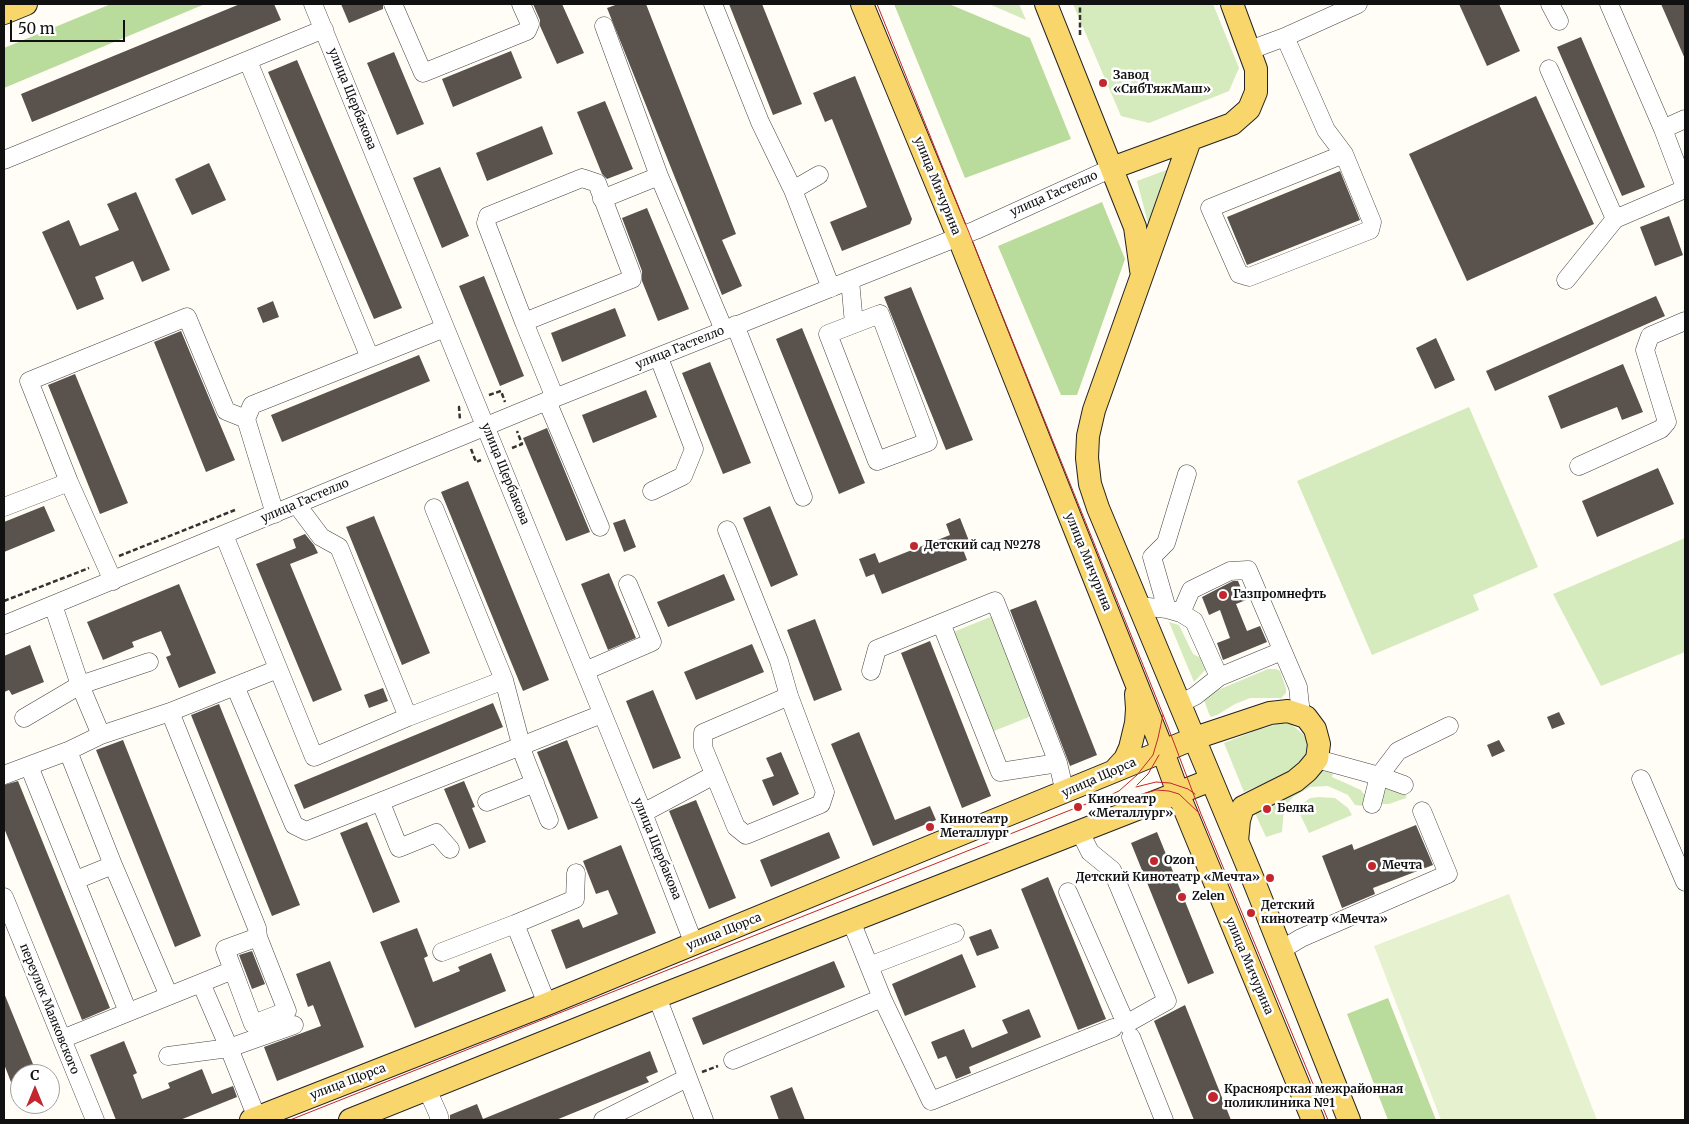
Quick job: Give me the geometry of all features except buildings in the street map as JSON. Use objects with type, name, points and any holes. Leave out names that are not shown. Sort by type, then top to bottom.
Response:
[{"type":"main road","points":[[4,13],[26,4]]},
{"type":"main road","name":"улица Мичурина","points":[[862,4],[958,236],[1178,793],[1313,1120]]},
{"type":"main road","points":[[1046,4],[1135,227],[1141,277]]},
{"type":"main road","name":"улица Гастелло","points":[[1112,168],[1232,124],[1248,110],[1256,92],[1256,68],[1232,4]]},
{"type":"main road","points":[[1190,140],[1094,410],[1088,436],[1087,458],[1090,484],[1098,508],[1195,738],[1349,1120]]},
{"type":"main road","points":[[1114,771],[1125,759],[1134,734],[1138,709],[1134,678]]},
{"type":"main road","name":"улица Щорса","points":[[254,1119],[547,1004],[1065,793],[1195,738],[1270,713],[1288,711],[1301,714]]},
{"type":"main road","points":[[1237,841],[1239,820],[1243,807],[1295,781],[1317,759],[1319,744],[1315,729],[1306,717],[1301,714]]},
{"type":"main road","points":[[350,1120],[1211,780]]},
{"type":"street","name":"улица Щербакова","points":[[313,4],[643,813],[694,944]]},
{"type":"street","points":[[392,4],[423,73],[527,31],[530,24],[521,4]]},
{"type":"street","points":[[713,4],[760,122],[793,190],[831,288]]},
{"type":"street","points":[[1250,50],[1285,37],[1358,4]]},
{"type":"street","points":[[1550,4],[1559,21]]},
{"type":"street","points":[[1566,280],[1615,218],[1685,188],[1609,4]]},
{"type":"street","points":[[604,26],[659,176],[730,328],[803,497]]},
{"type":"street","points":[[4,160],[324,29]]},
{"type":"street","points":[[1285,37],[1326,130],[1344,154],[1372,222],[1370,230],[1249,277],[1239,274],[1210,208],[1344,154]]},
{"type":"street","points":[[248,61],[370,358]]},
{"type":"street","points":[[1549,69],[1615,218]]},
{"type":"street","points":[[1662,129],[1685,119]]},
{"type":"street","name":"улица Гастелло","points":[[4,625],[551,400],[958,236],[1112,168]]},
{"type":"street","points":[[793,190],[819,175]]},
{"type":"street","points":[[602,199],[659,176]]},
{"type":"street","points":[[524,322],[632,280],[632,275],[597,184],[582,178],[488,216],[486,223],[600,528]]},
{"type":"street","points":[[850,280],[854,324]]},
{"type":"street","points":[[880,314],[928,442],[877,461],[828,334],[854,324],[880,314]]},
{"type":"street","points":[[113,581],[69,482],[29,381],[187,317],[226,411],[246,419]]},
{"type":"street","points":[[1579,466],[1661,429],[1667,422],[1645,350],[1650,336],[1685,321]]},
{"type":"street","points":[[276,514],[246,419],[252,405],[445,328]]},
{"type":"street","points":[[652,491],[684,476],[694,449],[659,358]]},
{"type":"street","points":[[1174,611],[1152,557],[1166,543],[1187,474]]},
{"type":"street","points":[[4,507],[69,482]]},
{"type":"street","points":[[296,505],[321,537],[339,548],[408,717]]},
{"type":"street","points":[[434,508],[504,680],[524,756],[549,820]]},
{"type":"street","points":[[727,530],[779,661],[789,696],[825,792],[821,804],[746,835],[736,827],[714,775],[703,747],[703,733],[789,696]]},
{"type":"street","points":[[224,535],[314,757],[408,717],[504,680]]},
{"type":"street","points":[[1174,611],[1191,590],[1230,571],[1248,570],[1298,687],[1301,714]]},
{"type":"street","points":[[585,671],[652,642],[628,584]]},
{"type":"street","points":[[871,671],[877,649],[995,601],[1058,763],[1065,793]]},
{"type":"street","points":[[53,605],[80,685],[101,735]]},
{"type":"street","points":[[1140,606],[1174,611],[1194,621],[1219,677]]},
{"type":"street","points":[[941,623],[1000,772],[1058,763]]},
{"type":"street","points":[[1180,703],[1195,696],[1219,677],[1282,651]]},
{"type":"street","points":[[24,718],[80,685],[149,662]]},
{"type":"street","points":[[4,775],[68,751],[101,735],[170,712],[278,669]]},
{"type":"street","points":[[235,686],[294,825],[306,831],[523,747],[602,714]]},
{"type":"street","points":[[170,712],[257,928],[258,937],[287,1011],[253,1024],[225,948],[258,937]]},
{"type":"street","points":[[1372,804],[1379,776],[1398,751],[1449,726]]},
{"type":"street","points":[[68,751],[169,996]]},
{"type":"street","points":[[1317,759],[1404,785]]},
{"type":"street","points":[[29,766],[128,1012]]},
{"type":"street","points":[[643,813],[714,775]]},
{"type":"street","points":[[1641,779],[1685,882]]},
{"type":"street","points":[[487,802],[535,783]]},
{"type":"street","points":[[381,803],[399,848],[436,833],[450,849]]},
{"type":"street","points":[[1281,950],[1301,938],[1448,874],[1422,811]]},
{"type":"street","points":[[1068,892],[1126,1024],[1167,1000],[1112,870],[1090,852],[1080,832]]},
{"type":"street","points":[[76,880],[114,865]]},
{"type":"street","points":[[442,952],[575,899],[576,873]]},
{"type":"street","name":"переулок Маяковского","points":[[4,897],[95,1120]]},
{"type":"street","points":[[851,921],[882,998],[931,1101],[1113,1028]]},
{"type":"street","points":[[515,924],[547,1004]]},
{"type":"street","points":[[869,966],[955,933]]},
{"type":"street","points":[[62,1039],[233,970]]},
{"type":"street","points":[[201,983],[229,1048],[254,1119]]},
{"type":"street","points":[[658,997],[704,1120]]},
{"type":"street","points":[[733,1060],[882,998]]},
{"type":"street","points":[[168,1056],[229,1048],[294,1025]]},
{"type":"street","points":[[1132,1037],[1164,1120]]},
{"type":"street","points":[[609,1119],[687,1078]]},
{"type":"street","points":[[427,1089],[439,1120]]},
{"type":"path","points":[[1080,4],[1080,36]]},
{"type":"path","points":[[488,396],[501,391],[508,408]]},
{"type":"path","points":[[462,427],[458,407],[466,404]]},
{"type":"path","points":[[508,450],[522,444],[515,427]]},
{"type":"path","points":[[470,447],[476,462],[488,458]]},
{"type":"path","points":[[4,601],[242,507]]},
{"type":"path","points":[[687,1078],[733,1060]]},
{"type":"green space","points":[[111,4],[205,4],[4,88],[4,48]]},
{"type":"green space","points":[[894,4],[949,4],[1030,38],[1071,139],[965,178]]},
{"type":"green space","points":[[989,4],[1019,4],[1026,20]]},
{"type":"green space","points":[[1073,4],[1213,4],[1239,68],[1229,91],[1149,123],[1121,116]]},
{"type":"green space","points":[[1169,169],[1149,227],[1137,181]]},
{"type":"green space","points":[[1102,202],[1125,259],[1077,395],[1061,395],[998,246]]},
{"type":"green space","points":[[1469,407],[1538,567],[1473,595],[1479,610],[1372,655],[1297,481]]},
{"type":"green space","points":[[1685,538],[1685,652],[1601,686],[1553,594]]},
{"type":"green space","points":[[995,615],[1034,715],[989,733],[951,633]]},
{"type":"green space","points":[[1169,622],[1179,625],[1193,654],[1203,659],[1206,669],[1194,682]]},
{"type":"green space","points":[[1268,669],[1280,671],[1286,688],[1286,693],[1281,698],[1250,698],[1211,717],[1204,700],[1206,695]]},
{"type":"green space","points":[[1281,723],[1291,724],[1305,736],[1308,742],[1307,753],[1303,763],[1290,772],[1244,792],[1224,743]]},
{"type":"green space","points":[[1325,767],[1334,770],[1332,777],[1361,790],[1366,797],[1364,806],[1355,805],[1348,795],[1328,786],[1310,787],[1293,797],[1284,808],[1282,832],[1266,837],[1254,811]]},
{"type":"green space","points":[[1388,784],[1407,792],[1406,798],[1389,804],[1381,804],[1380,798]]},
{"type":"green space","points":[[1310,798],[1335,798],[1348,808],[1352,815],[1309,833],[1297,808]]},
{"type":"green space","points":[[1509,894],[1597,1120],[1441,1120],[1374,946]]},
{"type":"green space","points":[[1388,998],[1436,1120],[1388,1120],[1347,1014]]},
{"type":"tram line","points":[[877,4],[1168,727],[1201,814],[1328,1120]]},
{"type":"tram line","points":[[290,1120],[1119,791],[1137,775],[1153,755],[1163,715]]},
{"type":"tram line","points":[[1137,785],[1148,774],[1159,755]]},
{"type":"tram line","points":[[1136,787],[1156,782],[1170,783],[1188,789],[1195,794]]},
{"type":"tram line","points":[[1104,805],[1156,790],[1169,791],[1179,794],[1199,813]]},
{"type":"place","name":"Завод «СибТяжМаш»","points":[[1103,83]]},
{"type":"place","name":"Детский сад №278","points":[[914,546]]},
{"type":"place","name":"Газпромнефть","points":[[1223,595]]},
{"type":"place","name":"Кинотеатр «Металлург»","points":[[1078,807]]},
{"type":"place","name":"Белка","points":[[1267,809]]},
{"type":"place","name":"Кинотеатр Металлург","points":[[930,827]]},
{"type":"place","name":"Ozon","points":[[1154,861]]},
{"type":"place","name":"Мечта","points":[[1372,866]]},
{"type":"place","name":"Детский Кинотеатр «Мечта»","points":[[1270,878]]},
{"type":"place","name":"Zelen","points":[[1182,897]]},
{"type":"place","name":"Детский кинотеатр «Мечта»","points":[[1251,913]]},
{"type":"place","name":"Красноярская межрайонная поликлиника №1","points":[[1213,1097]]}]
